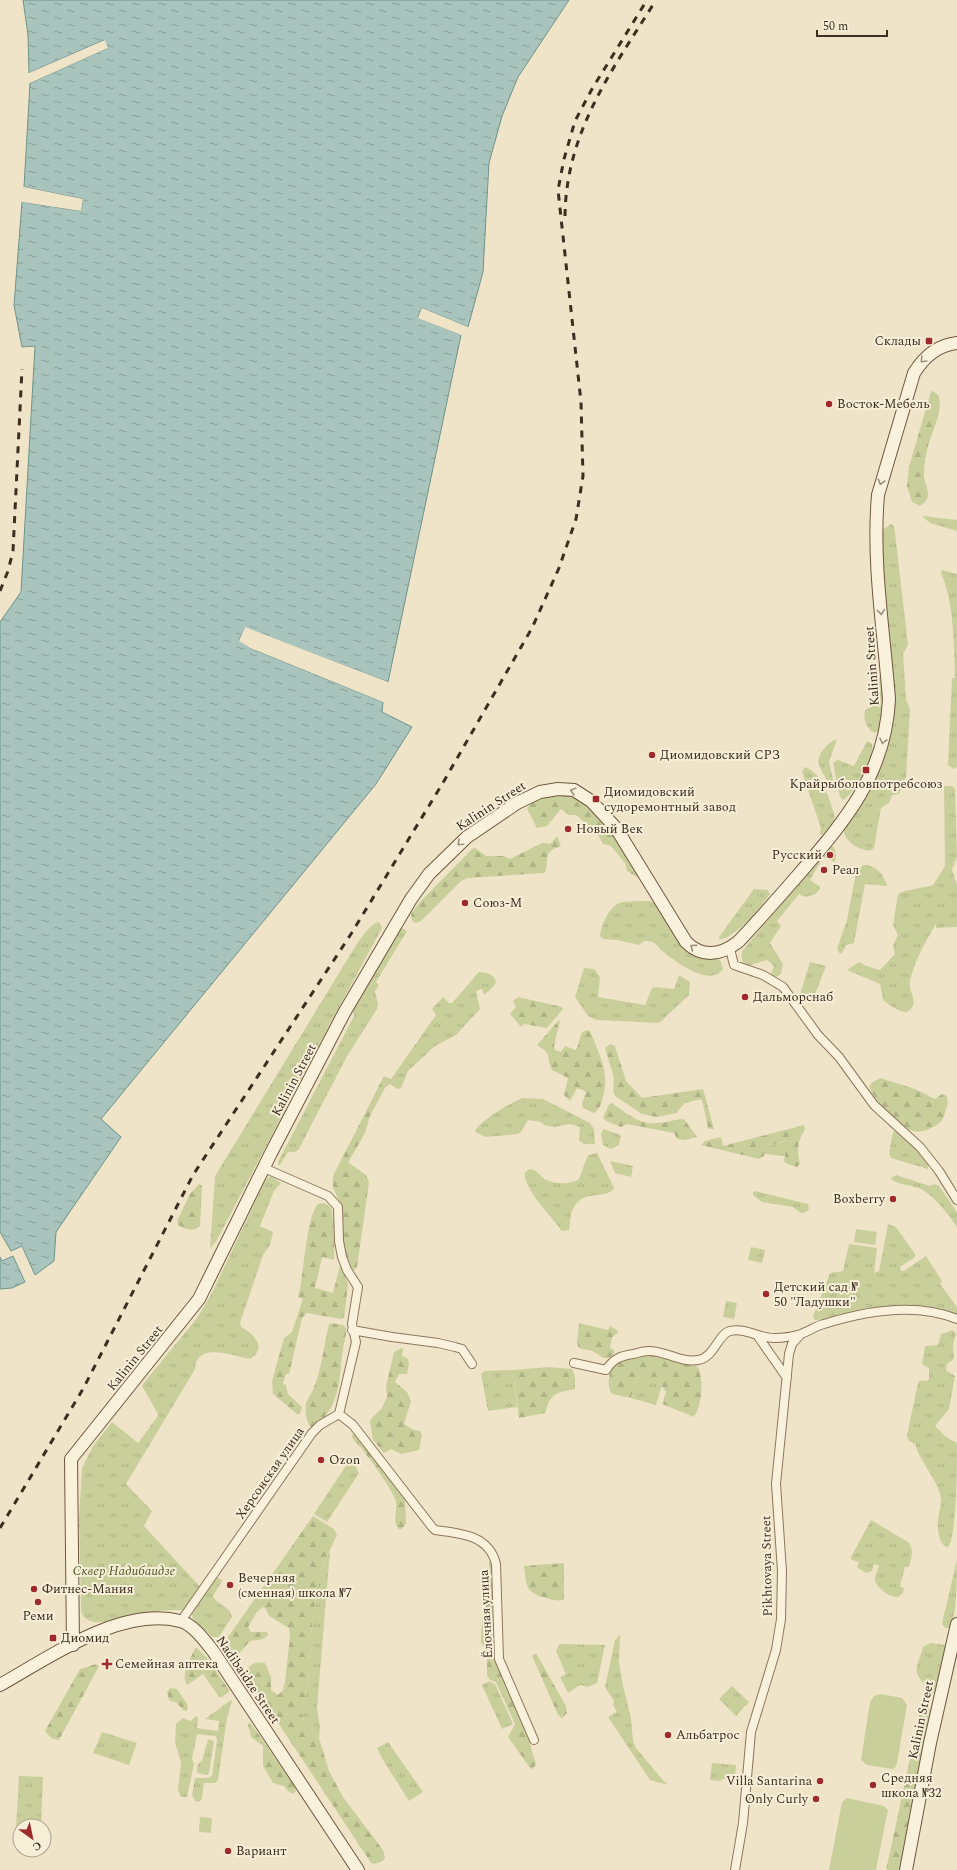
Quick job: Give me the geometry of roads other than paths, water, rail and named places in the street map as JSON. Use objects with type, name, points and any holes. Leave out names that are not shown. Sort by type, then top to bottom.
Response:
[{"type":"main road","name":"Kalinin Street","points":[[73,1645],[71,1459],[199,1299],[264,1168],[344,1013],[411,899],[443,859],[475,830],[517,803],[540,792],[558,789],[574,790],[591,801],[616,828],[686,942],[693,948],[712,954],[730,949],[758,921],[834,833],[858,799],[873,772],[882,748],[888,716],[889,699],[879,590],[876,515],[878,496],[914,373],[925,358],[933,352],[946,345],[957,343]]},
{"type":"main road","points":[[0,1685],[103,1630],[146,1619],[181,1621]]},
{"type":"main road","name":"Nadibaidze Street","points":[[181,1621],[199,1634],[214,1651],[358,1870]]},
{"type":"main road","name":"Kalinin Street","points":[[906,1870],[930,1743],[957,1624]]},
{"type":"street","points":[[730,949],[734,965],[763,975],[783,987],[818,1034],[839,1056],[874,1105],[920,1147],[939,1172],[957,1200]]},
{"type":"street","points":[[264,1168],[328,1196],[338,1207],[339,1241],[342,1257],[347,1270],[358,1287],[352,1330],[356,1342],[339,1414]]},
{"type":"street","points":[[574,1363],[606,1370],[613,1361],[621,1356],[648,1350],[681,1359],[699,1360],[705,1357],[718,1345],[725,1333],[728,1331],[735,1330],[775,1338],[801,1334],[819,1325],[839,1319],[884,1311],[924,1310],[957,1319]]},
{"type":"street","points":[[352,1330],[392,1337],[438,1342],[462,1349],[472,1364]]},
{"type":"street","points":[[757,1334],[787,1378]]},
{"type":"street","name":"Pikhtovaya Street","points":[[735,1870],[744,1823],[751,1732],[776,1650],[781,1619],[782,1572],[776,1484],[789,1354],[792,1344],[801,1334]]},
{"type":"street","name":"Херсонская улица","points":[[181,1621],[312,1433],[320,1425],[339,1414]]},
{"type":"street","name":"Ёлочная улица","points":[[339,1414],[353,1425],[435,1530],[476,1537],[485,1544],[495,1557],[499,1659],[534,1740]]},
{"type":"water","points":[[23,0],[569,0],[518,77],[502,116],[489,163],[483,272],[468,327],[422,308],[418,317],[461,335],[388,682],[245,628],[239,640],[250,648],[383,702],[382,712],[412,727],[376,784],[101,1119],[121,1137],[56,1232],[54,1261],[35,1275],[22,1246],[11,1251],[0,1232],[0,622],[21,592],[35,346],[22,347],[14,305],[22,202],[81,211],[83,199],[24,187],[30,83],[108,48],[104,40],[29,73],[28,35]]},
{"type":"water","points":[[13,1256],[25,1282],[12,1288],[0,1289],[0,1257],[2,1261]]},
{"type":"railway","points":[[0,1528],[83,1389],[193,1175],[351,934],[444,781],[532,628],[559,568],[576,519],[583,476],[581,402],[558,190],[564,159],[575,121],[592,89],[647,0]]},
{"type":"railway","points":[[565,216],[567,185],[583,128],[609,76],[656,0]]},
{"type":"railway","points":[[0,591],[8,571],[13,551],[22,369]]},
{"type":"place","name":"Склады","points":[[929,341]]},
{"type":"place","name":"Восток-Мебель","points":[[829,404]]},
{"type":"place","name":"Диомидовский СРЗ","points":[[652,755]]},
{"type":"place","name":"Крайрыболовпотребсоюз","points":[[866,770]]},
{"type":"place","name":"Диомидовский судоремонтный завод","points":[[596,799]]},
{"type":"place","name":"Новый Век","points":[[568,829]]},
{"type":"place","name":"Русский","points":[[830,855]]},
{"type":"place","name":"Реал","points":[[824,870]]},
{"type":"place","name":"Союз-М","points":[[465,903]]},
{"type":"place","name":"Дальморснаб","points":[[745,997]]},
{"type":"place","name":"Boxberry","points":[[893,1199]]},
{"type":"place","name":"Детский сад № 50 \"Ладушки\"","points":[[766,1294]]},
{"type":"place","name":"Ozon","points":[[321,1460]]},
{"type":"place","name":"Вечерняя (сменная) школа №7","points":[[230,1585]]},
{"type":"place","name":"Фитнес-Мания","points":[[34,1589]]},
{"type":"place","name":"Реми","points":[[38,1602]]},
{"type":"place","name":"Диомид","points":[[53,1638]]},
{"type":"place","name":"Семейная аптека","points":[[107,1664]]},
{"type":"place","name":"Альбатрос","points":[[668,1735]]},
{"type":"place","name":"Villa Santarina","points":[[820,1781]]},
{"type":"place","name":"Средняя школа №32","points":[[873,1785]]},
{"type":"place","name":"Only Curly","points":[[816,1799]]},
{"type":"place","name":"Вариант","points":[[228,1851]]},
{"type":"park label","name":"Сквер Надибаидзе","points":[[124,1571]]}]
